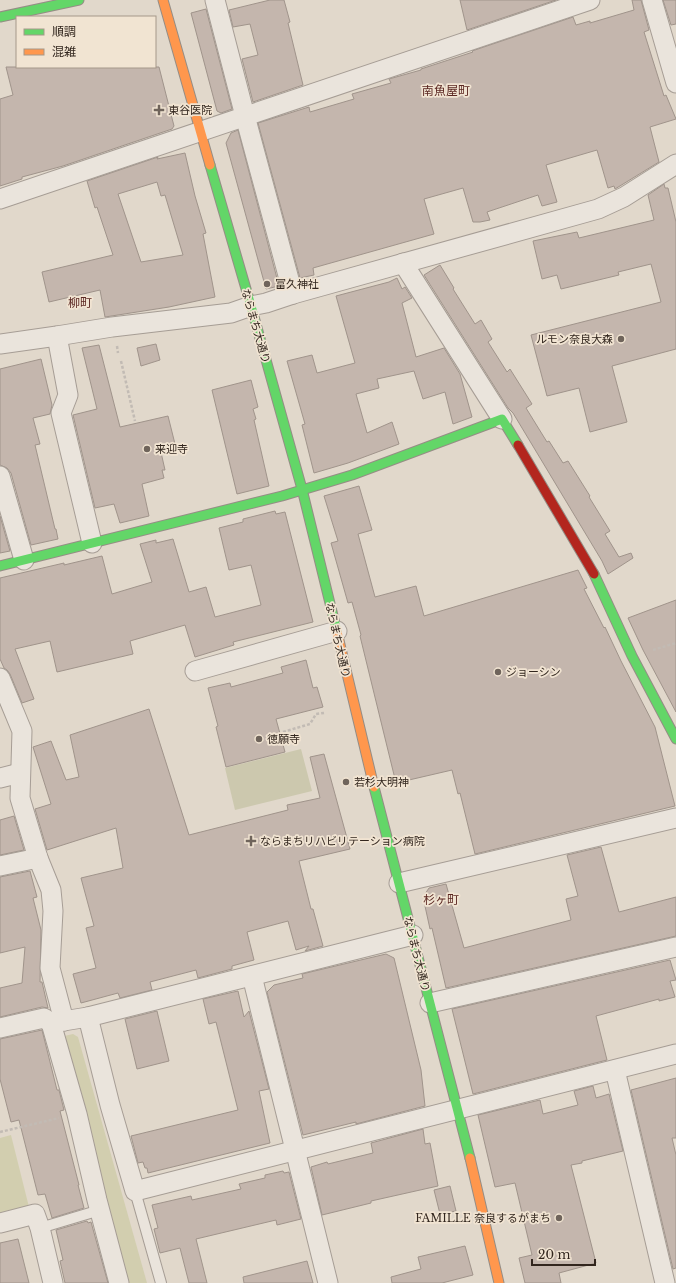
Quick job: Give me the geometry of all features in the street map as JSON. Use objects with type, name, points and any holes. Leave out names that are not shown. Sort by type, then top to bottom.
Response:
[{"type":"street","points":[[0,17],[79,0]]},
{"type":"street","name":"ならまち大通り","points":[[162,0],[251,306],[302,489],[366,755],[458,1109],[499,1283]]},
{"type":"street","points":[[215,0],[293,294]]},
{"type":"street","points":[[0,199],[179,138],[200,133],[245,116],[590,0]]},
{"type":"street","points":[[652,0],[676,83]]},
{"type":"street","points":[[0,344],[112,326],[231,313],[293,294],[598,209],[624,197],[676,164]]},
{"type":"street","points":[[404,263],[502,419],[591,567],[632,656],[676,739]]},
{"type":"street","points":[[57,336],[68,395],[61,413],[92,542]]},
{"type":"street","points":[[0,566],[282,496],[352,475],[502,419]]},
{"type":"street","points":[[0,476],[24,560]]},
{"type":"street","points":[[195,671],[337,631]]},
{"type":"street","points":[[0,678],[22,731],[20,798],[38,858],[51,890],[53,911],[50,968],[57,1022],[77,1114],[119,1283]]},
{"type":"street","points":[[0,778],[20,773]]},
{"type":"street","points":[[399,882],[676,818]]},
{"type":"street","points":[[0,866],[38,858]]},
{"type":"street","points":[[0,1028],[44,1018],[57,1022],[88,1017],[413,935]]},
{"type":"street","points":[[430,1003],[676,947]]},
{"type":"street","points":[[252,976],[328,1283]]},
{"type":"street","points":[[88,1017],[110,1105],[135,1191],[676,1054]]},
{"type":"street","points":[[615,1070],[665,1283]]},
{"type":"street","points":[[0,1223],[35,1214],[40,1228],[53,1283]]},
{"type":"lane","points":[[135,1191],[161,1283]]},
{"type":"lane","points":[[40,1228],[100,1210]]},
{"type":"path","points":[[121,361],[135,421]]},
{"type":"path","points":[[283,732],[310,724],[316,714],[324,712]]},
{"type":"path","points":[[0,1132],[77,1114]]},
{"type":"shaded area","points":[[301,749],[312,791],[235,810],[225,768]]},
{"type":"shaded area","points":[[73,1034],[78,1037],[147,1283],[127,1283],[60,1037]]},
{"type":"shaded area","points":[[11,1135],[29,1207],[0,1214],[0,1138]]},
{"type":"building","points":[[270,0],[284,0],[303,85],[253,102],[242,59],[258,55],[250,24],[233,27],[229,10]]},
{"type":"building","points":[[460,0],[556,0],[467,30]]},
{"type":"building","points":[[632,0],[641,0],[649,30],[644,32],[664,96],[666,95],[676,119],[650,127],[659,162],[615,189],[614,186],[608,188],[597,150],[546,165],[557,202],[542,206],[538,195],[487,212],[490,220],[480,222],[473,222],[463,188],[424,199],[434,234],[313,268],[314,275],[300,278],[258,123],[309,107],[310,112],[354,99],[352,94],[391,83],[389,79],[421,70],[573,17],[576,25],[590,21],[590,23],[634,10]]},
{"type":"building","points":[[663,0],[676,0],[676,24],[671,25]]},
{"type":"building","points":[[206,9],[232,109],[221,113],[217,111],[191,13]]},
{"type":"building","points":[[6,67],[159,67],[174,126],[172,129],[63,166],[22,177],[22,179],[0,186],[0,99],[13,95]]},
{"type":"building","points":[[238,130],[279,286],[266,289],[226,143],[231,133]]},
{"type":"building","points":[[185,153],[195,196],[206,233],[203,234],[215,297],[169,307],[105,317],[100,290],[49,302],[42,272],[113,255],[97,207],[95,208],[87,181],[158,157],[157,159]],"holes":[[[157,182],[161,196],[165,195],[183,255],[141,262],[118,194]]]},
{"type":"building","points":[[664,184],[665,188],[668,188],[676,222],[676,349],[612,366],[627,422],[590,432],[579,388],[547,396],[531,335],[661,302],[651,264],[618,272],[619,275],[561,289],[557,275],[542,279],[533,241],[577,232],[579,238],[654,220],[648,195]]},
{"type":"building","points":[[440,265],[475,324],[481,320],[492,339],[488,342],[507,372],[510,369],[532,404],[526,408],[547,442],[549,441],[563,463],[568,461],[590,496],[589,497],[610,531],[605,534],[619,557],[631,553],[633,558],[608,574],[602,561],[513,413],[508,408],[424,275]]},
{"type":"building","points":[[397,278],[402,289],[405,287],[412,298],[402,303],[416,357],[444,348],[460,374],[472,417],[453,424],[445,392],[423,399],[414,371],[377,379],[379,388],[356,394],[367,433],[392,422],[399,444],[348,463],[314,473],[302,425],[305,424],[287,361],[312,355],[317,373],[355,363],[336,296],[389,282]]},
{"type":"building","points":[[156,344],[160,360],[141,366],[137,348]]},
{"type":"building","points":[[99,345],[120,427],[168,416],[175,444],[160,448],[165,470],[162,470],[164,478],[142,484],[149,516],[120,523],[114,504],[95,508],[73,415],[97,409],[82,348]]},
{"type":"building","points":[[41,359],[52,405],[50,414],[33,418],[40,444],[35,445],[58,539],[31,545],[11,473],[7,468],[0,465],[0,369]]},
{"type":"building","points":[[251,380],[258,407],[253,409],[256,419],[254,420],[269,486],[237,494],[212,390]]},
{"type":"building","name":"ジョーシン","points":[[359,486],[372,530],[358,534],[375,597],[416,586],[424,616],[578,570],[587,588],[584,589],[604,628],[605,627],[655,727],[675,806],[475,854],[460,793],[458,794],[452,770],[396,783],[360,636],[361,635],[352,602],[348,603],[331,543],[338,541],[324,496]]},
{"type":"building","points":[[275,511],[276,514],[285,512],[313,622],[233,642],[234,645],[195,657],[185,625],[130,641],[133,654],[57,672],[50,641],[15,649],[34,699],[22,703],[10,674],[4,668],[0,659],[0,578],[102,556],[112,594],[152,582],[140,544],[156,540],[156,543],[173,539],[189,592],[206,587],[215,617],[261,605],[251,565],[229,570],[219,528],[243,522],[243,519]]},
{"type":"building","points":[[0,516],[10,551],[0,553]]},
{"type":"building","points":[[676,600],[676,712],[628,618]]},
{"type":"building","points":[[306,660],[313,688],[317,687],[323,707],[276,719],[285,752],[226,767],[216,727],[218,726],[208,688],[230,683],[231,687],[283,673],[281,667]]},
{"type":"building","points":[[149,709],[189,835],[288,810],[287,805],[320,798],[310,757],[324,754],[350,849],[299,861],[311,909],[313,909],[323,946],[305,951],[309,946],[296,950],[288,921],[247,932],[254,960],[232,966],[232,969],[198,978],[196,970],[150,982],[152,990],[120,998],[118,993],[81,1003],[73,974],[96,968],[86,928],[94,926],[81,878],[123,868],[116,828],[47,850],[35,809],[51,804],[33,747],[51,741],[66,780],[79,777],[70,735]]},
{"type":"building","points":[[14,816],[24,850],[0,855],[0,820]]},
{"type":"building","points":[[601,847],[619,912],[676,897],[676,936],[446,988],[423,897],[429,888],[446,884],[464,948],[571,920],[566,899],[578,896],[567,855]]},
{"type":"building","points":[[30,871],[37,897],[33,898],[41,930],[40,982],[42,982],[48,1008],[42,1007],[0,1017],[0,988],[22,983],[25,947],[0,953],[0,877]]},
{"type":"building","points":[[386,954],[394,958],[421,1070],[425,1106],[356,1124],[356,1122],[303,1135],[267,992],[274,985],[303,978],[302,974]]},
{"type":"building","points":[[670,960],[676,980],[670,981],[675,997],[659,1001],[659,999],[596,1016],[607,1060],[473,1094],[452,1009]]},
{"type":"building","points":[[238,991],[244,1017],[249,1011],[269,1089],[259,1091],[270,1143],[148,1173],[143,1162],[138,1163],[131,1136],[238,1110],[216,1022],[209,1024],[203,999]]},
{"type":"building","points":[[157,1011],[169,1061],[137,1069],[125,1019]]},
{"type":"building","points":[[42,1030],[57,1090],[59,1090],[64,1110],[60,1111],[84,1208],[52,1218],[45,1194],[38,1195],[19,1120],[11,1122],[0,1079],[0,1039]]},
{"type":"building","points":[[676,1078],[676,1138],[672,1138],[676,1155],[676,1268],[673,1269],[631,1090]]},
{"type":"building","points":[[593,1086],[596,1098],[609,1094],[623,1151],[571,1165],[596,1263],[559,1273],[561,1283],[525,1283],[519,1258],[532,1255],[515,1183],[495,1187],[478,1115],[540,1100],[543,1114],[578,1105],[574,1091]]},
{"type":"building","points":[[423,1129],[425,1144],[430,1143],[438,1186],[371,1201],[371,1203],[322,1215],[311,1167],[327,1162],[328,1164],[373,1153],[371,1143]]},
{"type":"building","points":[[283,1171],[284,1173],[289,1172],[301,1219],[277,1225],[276,1220],[196,1239],[207,1283],[189,1283],[180,1248],[160,1253],[154,1229],[158,1228],[152,1205],[191,1196],[192,1200],[241,1189],[239,1184],[265,1178],[265,1175]]},
{"type":"building","points":[[450,1186],[456,1211],[440,1214],[434,1190]]},
{"type":"building","points":[[87,1221],[88,1223],[91,1222],[108,1283],[65,1283],[60,1261],[63,1260],[56,1230]]},
{"type":"building","points":[[18,1239],[29,1283],[0,1283],[0,1243]]},
{"type":"building","points":[[465,1246],[473,1275],[442,1283],[392,1283],[391,1277],[421,1269],[418,1257]]},
{"type":"building","points":[[307,1261],[313,1283],[244,1283],[243,1277]]},
{"type":"traffic: fast","points":[[0,17],[79,0]]},
{"type":"traffic: fast","points":[[210,165],[302,489],[337,632]]},
{"type":"traffic: fast","points":[[0,566],[282,496],[352,475],[502,419],[518,445]]},
{"type":"traffic: fast","points":[[594,574],[632,656],[676,739]]},
{"type":"traffic: fast","points":[[374,787],[470,1158]]},
{"type":"traffic: slow","points":[[163,0],[210,165]]},
{"type":"traffic: slow","points":[[337,632],[374,787]]},
{"type":"traffic: slow","points":[[470,1158],[499,1283]]},
{"type":"traffic: jam","points":[[518,445],[594,574]]},
{"type":"place","name":"東谷医院","points":[[159,110]]},
{"type":"place","name":"富久神社","points":[[267,284]]},
{"type":"place","name":"ルモン奈良大森","points":[[621,339]]},
{"type":"place","name":"来迎寺","points":[[147,449]]},
{"type":"place","name":"ジョーシン","points":[[498,672]]},
{"type":"place","name":"徳願寺","points":[[259,739]]},
{"type":"place","name":"若杉大明神","points":[[346,782]]},
{"type":"place","name":"ならまちリハビリテーション病院","points":[[251,841]]},
{"type":"place","name":"FAMILLE 奈良するがまち","points":[[559,1218]]},
{"type":"district","name":"南魚屋町","points":[[446,91]]},
{"type":"district","name":"柳町","points":[[80,303]]},
{"type":"district","name":"杉ヶ町","points":[[441,900]]}]
